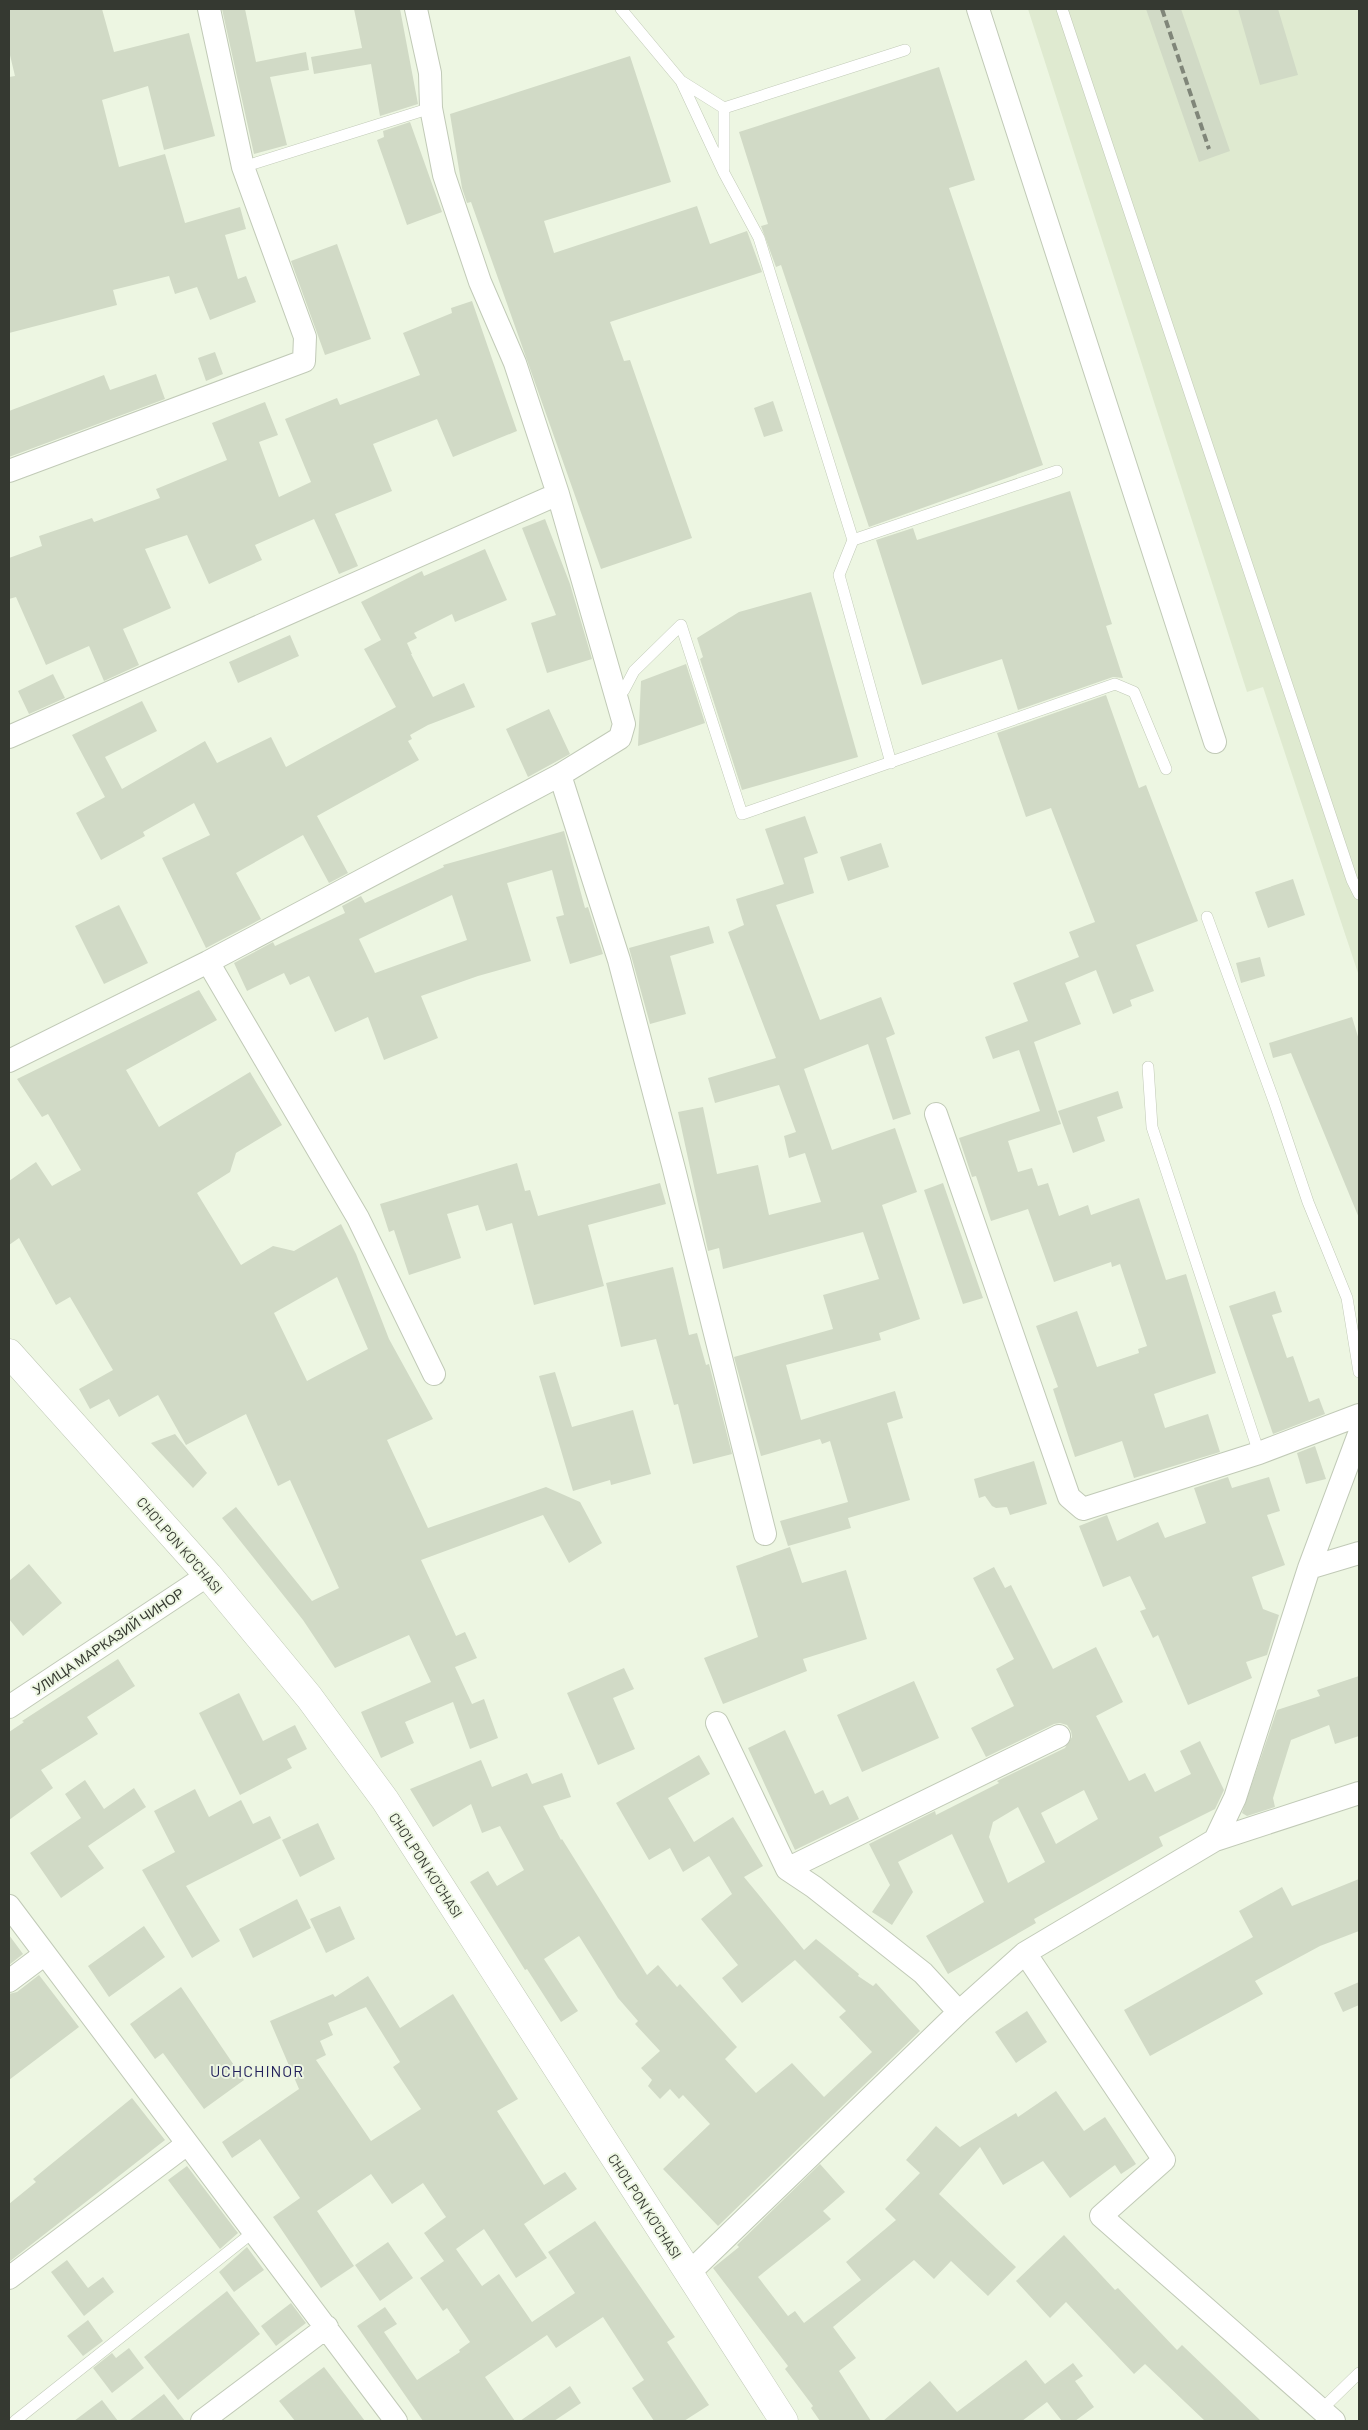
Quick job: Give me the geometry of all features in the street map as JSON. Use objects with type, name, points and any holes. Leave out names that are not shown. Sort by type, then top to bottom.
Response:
[{"type":"main road","name":"CHO'LPON KO'CHASI","points":[[9,1353],[208,1575],[309,1697],[385,1800],[784,2421]]},
{"type":"street","points":[[9,471],[304,361],[305,337],[243,167],[209,9]]},
{"type":"street","points":[[9,1061],[208,962],[560,775],[620,738],[624,724],[558,494],[515,363],[480,282],[444,175],[432,108],[430,73],[416,9]]},
{"type":"street","points":[[978,9],[1215,742]]},
{"type":"street","points":[[10,730],[558,494]]},
{"type":"street","points":[[560,775],[619,960],[673,1165],[765,1534]]},
{"type":"street","points":[[208,962],[358,1218],[434,1374]]},
{"type":"street","points":[[936,1114],[1069,1497],[1084,1509],[1258,1453],[1359,1415]]},
{"type":"street","points":[[1215,1840],[1235,1798],[1309,1568],[1359,1434]]},
{"type":"street","points":[[1309,1568],[1359,1553]]},
{"type":"street","name":"УЛИЦА МАРКАЗИЙ ЧИНОР","points":[[9,1708],[208,1575]]},
{"type":"street","points":[[717,1723],[787,1869],[814,1887],[923,1973],[959,2012]]},
{"type":"street","points":[[787,1869],[1059,1736]]},
{"type":"street","points":[[688,2274],[959,2012],[1025,1953],[1215,1840],[1359,1793]]},
{"type":"street","points":[[9,1906],[252,2233],[327,2327],[396,2421]]},
{"type":"street","points":[[1025,1953],[1164,2160],[1101,2216],[1328,2416]]},
{"type":"street","points":[[9,1981],[45,1954]]},
{"type":"street","points":[[9,2278],[187,2144]]},
{"type":"street","points":[[202,2421],[327,2327]]},
{"type":"lane","points":[[621,9],[681,80],[724,173],[759,238],[853,540],[839,575],[892,763]]},
{"type":"lane","points":[[1062,9],[1352,880],[1359,894]]},
{"type":"lane","points":[[724,108],[905,50]]},
{"type":"lane","points":[[681,80],[724,108]]},
{"type":"lane","points":[[243,167],[432,108]]},
{"type":"lane","points":[[724,108],[724,173]]},
{"type":"lane","points":[[853,540],[1057,471]]},
{"type":"lane","points":[[617,697],[624,690],[634,671],[681,625],[742,814],[1115,684],[1134,692],[1166,769]]},
{"type":"lane","points":[[1207,917],[1274,1101],[1308,1202],[1347,1298],[1359,1372]]},
{"type":"lane","points":[[1148,1067],[1152,1127],[1258,1453]]},
{"type":"lane","points":[[15,2421],[252,2233]]},
{"type":"lane","points":[[1328,2416],[1359,2373]]},
{"type":"shaded area","points":[[1028,9],[1359,9],[1359,976],[1263,687],[1247,692]]},
{"type":"building","points":[[9,9],[102,9],[114,52],[189,33],[215,136],[164,150],[148,86],[102,100],[119,167],[165,154],[185,223],[240,207],[246,229],[225,235],[238,279],[246,276],[256,302],[210,320],[197,287],[175,294],[169,276],[113,290],[117,305],[9,333],[9,77],[15,76],[9,51]]},
{"type":"building","points":[[222,9],[245,9],[256,62],[306,52],[309,70],[270,77],[287,145],[254,154]]},
{"type":"building","points":[[354,9],[400,9],[418,104],[380,116],[371,64],[314,74],[311,57],[362,48]]},
{"type":"building","points":[[1146,9],[1181,9],[1230,151],[1199,162]]},
{"type":"building","points":[[1238,9],[1278,9],[1298,75],[1260,85]]},
{"type":"building","points":[[630,56],[671,182],[544,221],[554,253],[697,206],[710,244],[747,231],[762,272],[610,322],[624,361],[630,360],[692,538],[601,569],[471,202],[467,203],[462,188],[450,114]]},
{"type":"building","points":[[939,67],[975,180],[949,188],[1043,465],[869,527],[781,265],[776,267],[761,226],[768,224],[739,132]]},
{"type":"building","points":[[410,122],[442,212],[407,225],[377,140],[384,137],[383,131]]},
{"type":"building","points":[[337,244],[371,339],[325,355],[291,261]]},
{"type":"building","points":[[472,301],[517,431],[453,457],[437,419],[373,444],[392,491],[335,514],[358,566],[339,574],[314,519],[255,545],[262,560],[209,584],[187,535],[145,549],[171,608],[123,629],[139,665],[104,681],[89,646],[46,665],[16,597],[9,599],[9,558],[42,546],[39,536],[92,518],[94,522],[160,498],[156,489],[227,460],[212,423],[265,402],[278,435],[259,442],[279,497],[311,482],[285,419],[337,398],[340,405],[420,375],[403,333],[452,313],[451,308]]},
{"type":"building","points":[[215,352],[223,374],[206,381],[198,358]]},
{"type":"building","points":[[156,374],[165,399],[9,457],[9,411],[104,375],[110,390]]},
{"type":"building","points":[[773,401],[783,431],[764,437],[754,408]]},
{"type":"building","points":[[1070,491],[1112,624],[1106,626],[1123,678],[1113,677],[1018,710],[1002,659],[922,685],[876,540],[913,528],[917,540]]},
{"type":"building","points":[[545,519],[570,584],[592,659],[547,673],[531,623],[556,615],[522,528]]},
{"type":"building","points":[[485,549],[507,600],[455,622],[452,614],[414,633],[417,638],[407,643],[433,697],[464,683],[475,707],[428,725],[410,735],[412,739],[408,741],[419,760],[317,816],[348,873],[329,883],[303,835],[236,873],[261,919],[206,948],[162,858],[210,835],[194,803],[143,832],[145,836],[101,860],[76,813],[105,797],[72,735],[142,701],[157,731],[105,757],[122,789],[205,741],[217,763],[271,737],[286,767],[396,707],[364,649],[381,640],[361,602],[422,571],[424,576]]},
{"type":"building","points":[[811,592],[858,757],[742,790],[700,659],[703,657],[697,638],[739,612]]},
{"type":"building","points":[[290,635],[299,656],[238,683],[229,662]]},
{"type":"building","points":[[686,664],[705,723],[638,746],[641,681]]},
{"type":"building","points":[[53,674],[65,698],[29,714],[18,691]]},
{"type":"building","points":[[1106,695],[1139,788],[1146,785],[1198,921],[1136,945],[1154,991],[1130,1000],[1132,1006],[1113,1014],[1096,970],[1065,983],[1081,1024],[1034,1042],[1061,1124],[1008,1141],[1018,1172],[1032,1168],[1038,1186],[1048,1183],[1059,1216],[1088,1205],[1091,1215],[1139,1198],[1166,1280],[1186,1274],[1216,1373],[1154,1394],[1165,1428],[1208,1414],[1220,1452],[1134,1478],[1122,1441],[1075,1457],[1053,1389],[1058,1387],[1036,1326],[1077,1311],[1097,1367],[1139,1353],[1138,1349],[1147,1346],[1120,1264],[1112,1267],[1111,1262],[1054,1282],[1028,1209],[991,1221],[976,1176],[972,1177],[959,1138],[1040,1111],[1019,1050],[993,1059],[985,1037],[1028,1021],[1013,983],[1079,957],[1069,932],[1095,922],[1051,808],[1026,817],[997,733]]},
{"type":"building","points":[[549,709],[570,754],[528,777],[506,729]]},
{"type":"building","points":[[805,816],[818,853],[804,858],[814,893],[776,905],[820,1020],[881,997],[895,1034],[886,1038],[911,1114],[893,1120],[868,1044],[804,1069],[832,1150],[895,1128],[917,1192],[882,1205],[920,1319],[879,1333],[881,1340],[786,1365],[801,1420],[895,1391],[903,1418],[887,1423],[910,1500],[848,1518],[851,1528],[788,1546],[780,1521],[848,1502],[830,1441],[822,1444],[820,1439],[761,1456],[734,1357],[833,1329],[823,1295],[879,1279],[863,1232],[723,1269],[719,1248],[708,1251],[678,1112],[703,1107],[717,1174],[758,1165],[769,1215],[821,1202],[805,1153],[789,1158],[784,1136],[796,1132],[779,1085],[715,1103],[708,1078],[776,1058],[728,932],[744,925],[736,899],[784,884],[765,829]]},
{"type":"building","points":[[564,831],[585,908],[588,907],[603,954],[570,964],[556,917],[564,915],[552,870],[507,883],[531,961],[478,976],[421,996],[438,1038],[384,1060],[368,1017],[335,1032],[309,976],[290,985],[284,973],[247,991],[234,963],[273,942],[275,946],[345,913],[342,906],[361,896],[365,903],[444,867],[443,865]],"holes":[[[452,895],[467,940],[375,973],[359,939]]]},
{"type":"building","points":[[881,843],[889,867],[848,881],[840,857]]},
{"type":"building","points":[[1293,879],[1305,915],[1268,928],[1255,892]]},
{"type":"building","points":[[119,905],[148,963],[104,984],[75,926]]},
{"type":"building","points":[[709,926],[714,943],[670,956],[686,1014],[650,1024],[629,948]]},
{"type":"building","points":[[1260,957],[1265,976],[1241,983],[1236,963]]},
{"type":"building","points":[[199,990],[217,1020],[126,1070],[159,1127],[250,1072],[282,1125],[236,1153],[230,1172],[197,1193],[241,1265],[273,1246],[294,1251],[341,1224],[356,1254],[389,1339],[433,1419],[387,1440],[428,1528],[546,1487],[580,1502],[602,1543],[569,1563],[543,1515],[421,1560],[456,1636],[465,1632],[477,1658],[455,1667],[472,1704],[484,1699],[498,1738],[470,1749],[453,1702],[405,1722],[414,1743],[381,1758],[361,1712],[431,1682],[409,1635],[335,1668],[303,1620],[222,1518],[236,1507],[312,1601],[339,1588],[290,1480],[278,1486],[246,1414],[186,1445],[158,1395],[119,1417],[109,1399],[90,1409],[79,1389],[113,1370],[70,1297],[56,1305],[19,1238],[9,1245],[9,1181],[36,1162],[52,1186],[81,1170],[48,1114],[42,1117],[17,1079]],"holes":[[[337,1277],[368,1349],[307,1381],[274,1313]]]},
{"type":"building","points":[[1352,1017],[1359,1040],[1359,1218],[1291,1053],[1273,1058],[1269,1043]]},
{"type":"building","points":[[1118,1091],[1123,1108],[1097,1117],[1105,1141],[1073,1153],[1058,1111]]},
{"type":"building","points":[[517,1163],[525,1191],[530,1190],[538,1216],[660,1183],[666,1204],[588,1225],[604,1286],[534,1305],[512,1223],[486,1231],[478,1205],[447,1214],[461,1258],[409,1275],[394,1230],[389,1232],[380,1204]]},
{"type":"building","points":[[943,1183],[983,1298],[963,1304],[924,1190]]},
{"type":"building","points":[[673,1267],[689,1335],[697,1333],[706,1365],[709,1364],[732,1454],[693,1464],[678,1404],[674,1405],[656,1339],[621,1347],[606,1283]]},
{"type":"building","points":[[1275,1291],[1282,1312],[1272,1315],[1287,1358],[1293,1356],[1309,1402],[1319,1398],[1325,1414],[1273,1434],[1229,1306]]},
{"type":"building","points":[[555,1372],[572,1427],[633,1410],[651,1474],[611,1485],[610,1480],[573,1491],[539,1376]]},
{"type":"building","points":[[175,1434],[207,1473],[193,1488],[151,1443]]},
{"type":"building","points":[[1315,1446],[1326,1479],[1306,1484],[1297,1453]]},
{"type":"building","points":[[1034,1461],[1047,1504],[1010,1515],[1007,1507],[996,1508],[992,1506],[985,1496],[979,1498],[974,1479]]},
{"type":"building","points":[[1228,1477],[1232,1488],[1269,1477],[1280,1511],[1267,1515],[1285,1565],[1252,1577],[1263,1609],[1279,1615],[1267,1655],[1246,1662],[1252,1678],[1188,1705],[1158,1635],[1153,1638],[1140,1611],[1146,1609],[1130,1576],[1103,1587],[1079,1526],[1107,1515],[1117,1541],[1158,1522],[1165,1538],[1206,1523],[1194,1488]]},
{"type":"building","points":[[790,1547],[802,1583],[846,1570],[867,1639],[803,1659],[807,1671],[723,1704],[704,1658],[758,1637],[736,1566]]},
{"type":"building","points":[[29,1564],[62,1603],[23,1636],[9,1619],[9,1581]]},
{"type":"building","points":[[994,1567],[1005,1588],[1011,1585],[1053,1669],[1096,1647],[1123,1702],[1096,1716],[1129,1781],[1145,1773],[1155,1792],[1191,1774],[1180,1751],[1200,1741],[1224,1790],[1215,1809],[1159,1837],[1163,1846],[1034,1919],[1036,1923],[948,1974],[926,1936],[984,1902],[952,1834],[898,1862],[913,1892],[892,1925],[872,1912],[890,1885],[869,1844],[935,1811],[936,1815],[999,1783],[997,1781],[1065,1748],[1072,1737],[1067,1725],[1054,1724],[986,1757],[971,1728],[1014,1706],[996,1669],[1014,1659],[973,1578]],"holes":[[[1084,1790],[1098,1819],[1056,1844],[1041,1813]],[[1018,1807],[1045,1862],[1008,1883],[989,1837],[993,1822]]]},
{"type":"building","points":[[118,1659],[135,1686],[87,1717],[98,1734],[41,1770],[53,1788],[9,1820],[9,1732],[24,1722],[22,1721]]},
{"type":"building","points":[[624,1668],[634,1689],[613,1698],[635,1749],[598,1765],[567,1693]]},
{"type":"building","points":[[1359,1676],[1359,1736],[1335,1744],[1329,1725],[1291,1740],[1273,1798],[1275,1807],[1247,1816],[1242,1813],[1277,1710],[1320,1696],[1317,1690]]},
{"type":"building","points":[[914,1681],[939,1738],[862,1772],[837,1715]]},
{"type":"building","points":[[239,1693],[263,1741],[295,1725],[307,1749],[287,1759],[292,1768],[240,1795],[199,1713]]},
{"type":"building","points":[[785,1730],[815,1794],[823,1790],[830,1805],[848,1796],[859,1819],[795,1850],[748,1748]]},
{"type":"building","points":[[699,1755],[710,1774],[668,1798],[694,1842],[733,1817],[763,1866],[744,1877],[804,1950],[816,1939],[859,1974],[858,1976],[873,1986],[876,1983],[920,2031],[718,2226],[663,2169],[710,2124],[683,2095],[679,2099],[670,2089],[660,2099],[648,2086],[652,2080],[641,2068],[660,2051],[635,2024],[638,2021],[618,1998],[579,1936],[544,1959],[578,2011],[561,2022],[527,1969],[525,1970],[470,1882],[488,1871],[497,1886],[524,1870],[500,1826],[482,1833],[471,1804],[433,1827],[410,1789],[481,1760],[492,1787],[527,1773],[532,1784],[562,1773],[571,1797],[543,1806],[561,1840],[647,1975],[658,1965],[677,1987],[680,1984],[737,2047],[725,2059],[756,2093],[792,2063],[824,2097],[872,2052],[839,2017],[846,2011],[795,1960],[742,2003],[722,1978],[738,1965],[701,1919],[732,1894],[709,1856],[683,1872],[670,1848],[649,1860],[616,1803]]},
{"type":"building","points":[[85,1780],[104,1809],[134,1788],[146,1807],[88,1846],[104,1868],[61,1898],[30,1853],[81,1818],[65,1794]]},
{"type":"building","points":[[195,1789],[209,1817],[241,1800],[253,1824],[270,1816],[281,1838],[186,1886],[220,1941],[192,1958],[142,1870],[175,1852],[154,1811]]},
{"type":"building","points":[[318,1823],[335,1859],[300,1877],[282,1840]]},
{"type":"building","points":[[1359,1879],[1359,1931],[1320,1946],[1255,1981],[1263,1994],[1150,2056],[1124,2010],[1253,1937],[1239,1911],[1282,1887],[1292,1906]]},
{"type":"building","points":[[297,1899],[311,1928],[253,1958],[239,1929]]},
{"type":"building","points":[[340,1906],[355,1939],[326,1953],[310,1919]]},
{"type":"building","points":[[144,1926],[165,1957],[109,1997],[88,1966]]},
{"type":"building","points":[[9,1935],[23,1954],[9,1965]]},
{"type":"building","points":[[39,1975],[79,2027],[9,2080],[9,1994],[17,1992]]},
{"type":"building","points":[[368,1976],[400,2028],[453,1994],[518,2099],[497,2111],[544,2185],[565,2172],[577,2189],[524,2224],[547,2258],[516,2278],[484,2229],[456,2249],[482,2286],[499,2274],[532,2322],[575,2293],[548,2252],[595,2221],[675,2337],[667,2342],[709,2405],[684,2421],[654,2421],[632,2388],[644,2380],[603,2317],[556,2348],[547,2335],[485,2377],[515,2421],[423,2421],[357,2326],[385,2307],[397,2324],[384,2332],[417,2380],[460,2352],[459,2350],[470,2342],[447,2308],[443,2311],[420,2278],[444,2261],[424,2233],[446,2217],[423,2183],[392,2204],[371,2174],[317,2211],[354,2266],[321,2288],[273,2217],[300,2198],[260,2139],[232,2158],[222,2142],[299,2089],[270,2021],[333,1994],[335,1997]],"holes":[[[366,2007],[400,2062],[393,2067],[421,2109],[371,2141],[316,2060],[326,2055],[320,2041],[333,2035],[328,2023]]]},
{"type":"building","points":[[1359,1982],[1359,2005],[1343,2012],[1334,1993]]},
{"type":"building","points":[[181,1987],[244,2080],[204,2109],[163,2053],[155,2059],[130,2024]]},
{"type":"building","points":[[1027,2011],[1047,2042],[1016,2063],[995,2032]]},
{"type":"building","points":[[1056,2091],[1084,2131],[1105,2117],[1136,2164],[1121,2174],[1115,2165],[1070,2198],[1043,2161],[1003,2185],[980,2147],[939,2194],[1016,2267],[988,2296],[951,2261],[934,2279],[914,2260],[833,2327],[856,2358],[839,2371],[871,2421],[820,2421],[811,2408],[813,2406],[785,2369],[788,2366],[713,2268],[739,2247],[737,2245],[820,2164],[845,2192],[823,2211],[831,2219],[758,2277],[788,2316],[795,2311],[804,2323],[861,2280],[846,2262],[896,2220],[885,2209],[920,2173],[906,2160],[936,2126],[960,2147],[1016,2113],[1018,2117]]},
{"type":"building","points":[[132,2098],[165,2140],[9,2262],[9,2204],[36,2182],[33,2179]]},
{"type":"building","points":[[187,2166],[238,2233],[220,2249],[168,2180]]},
{"type":"building","points":[[1064,2235],[1115,2290],[1118,2288],[1177,2350],[1182,2345],[1261,2421],[1205,2421],[1145,2364],[1134,2374],[1066,2302],[1050,2318],[1016,2281]]},
{"type":"building","points":[[388,2242],[413,2278],[380,2301],[355,2265]]},
{"type":"building","points":[[247,2247],[264,2270],[234,2292],[219,2272]]},
{"type":"building","points":[[67,2260],[88,2288],[103,2277],[114,2292],[84,2316],[51,2272]]},
{"type":"building","points":[[227,2291],[260,2334],[178,2400],[144,2357]]},
{"type":"building","points":[[291,2303],[306,2323],[276,2346],[261,2326]]},
{"type":"building","points":[[88,2320],[103,2341],[83,2356],[67,2336]]},
{"type":"building","points":[[129,2348],[144,2368],[112,2393],[93,2368],[112,2353],[116,2358]]},
{"type":"building","points":[[1026,2360],[1045,2384],[1073,2363],[1083,2376],[1075,2381],[1094,2407],[1075,2421],[1062,2421],[1047,2402],[1022,2421],[883,2421],[930,2381],[957,2412]]},
{"type":"building","points":[[324,2367],[365,2421],[295,2421],[279,2401]]},
{"type":"building","points":[[570,2386],[581,2403],[554,2421],[520,2421]]},
{"type":"building","points":[[164,2394],[185,2421],[129,2421]]},
{"type":"building","points":[[102,2400],[118,2421],[74,2421]]},
{"type":"railway","points":[[1162,9],[1209,149]]},
{"type":"district","name":"UCHCHINOR","points":[[257,2070]]}]
